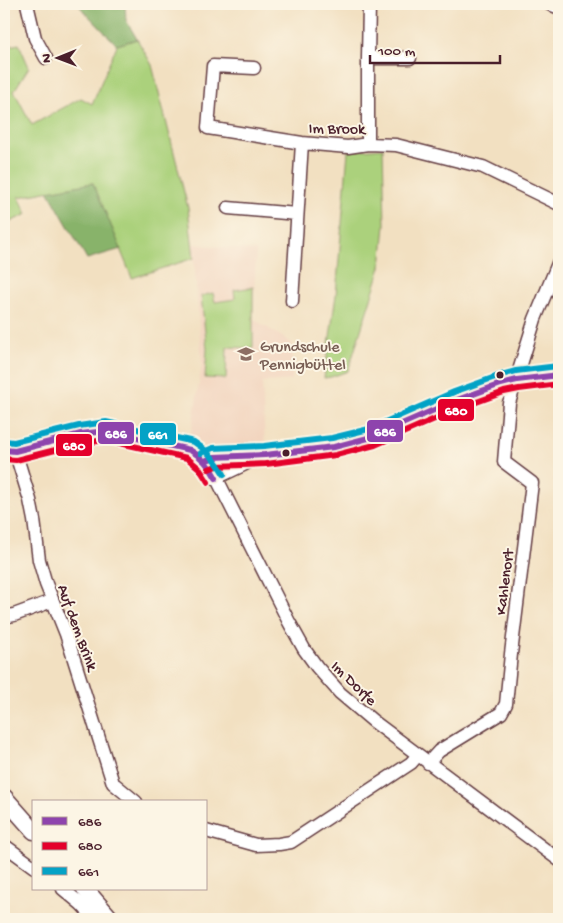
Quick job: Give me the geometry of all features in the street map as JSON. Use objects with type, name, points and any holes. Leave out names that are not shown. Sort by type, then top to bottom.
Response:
[{"type":"main road","points":[[4,798],[32,829]]},
{"type":"main road","points":[[86,890],[111,919]]},
{"type":"street","points":[[27,4],[35,38],[46,58]]},
{"type":"street","points":[[368,144],[370,4]]},
{"type":"street","points":[[368,58],[410,58]]},
{"type":"street","name":"Im Brook","points":[[254,68],[213,66],[208,128],[302,143],[348,146],[368,144],[396,145],[483,167],[559,204]]},
{"type":"street","points":[[292,301],[302,143]]},
{"type":"street","points":[[228,208],[297,214]]},
{"type":"street","points":[[517,380],[535,319],[559,261]]},
{"type":"street","points":[[9,450],[81,434],[106,431],[183,448],[200,456],[205,461],[214,457],[264,455],[334,447],[372,437],[457,400],[501,384],[559,375]]},
{"type":"street","name":"Kahlenort","points":[[423,759],[501,713],[506,704],[532,483],[504,462],[510,403],[517,380]]},
{"type":"street","name":"Auf dem Brink","points":[[9,450],[30,500],[39,560],[46,584],[72,650],[113,783],[134,800]]},
{"type":"street","points":[[216,478],[264,455]]},
{"type":"street","name":"Im Dorfe","points":[[205,461],[211,468],[304,649],[340,693],[373,722],[559,860]]},
{"type":"street","points":[[4,617],[14,616],[52,601]]},
{"type":"street","points":[[208,831],[256,845],[290,842],[411,763],[423,759]]},
{"type":"street","points":[[4,845],[32,866]]},
{"type":"street","points":[[64,890],[95,919]]},
{"type":"shaded area","name":"Grundschule Pennigbüttel","points":[[193,244],[256,251],[253,319],[292,343],[292,380],[262,382],[265,445],[206,448],[198,441],[190,439],[202,365]]},
{"type":"green space","points":[[80,4],[125,4],[126,20],[137,39],[117,45],[80,7]]},
{"type":"green space","points":[[137,39],[152,65],[188,208],[194,258],[132,278],[93,183],[19,197],[27,214],[4,225],[4,47],[19,44],[29,67],[14,91],[32,125],[81,98],[92,104],[117,45]]},
{"type":"green space","points":[[383,148],[385,225],[381,267],[348,371],[324,378],[336,295],[348,151]]},
{"type":"green space","points":[[93,183],[121,249],[87,259],[48,191]]},
{"type":"green space","points":[[253,287],[253,348],[227,347],[226,379],[205,378],[207,349],[201,296],[213,293],[215,302],[235,299],[234,290]]},
{"type":"transit line","name":"661","points":[[201,453],[213,448],[264,446],[332,438],[369,429],[454,392],[498,376],[516,371],[558,366]]},
{"type":"transit line","name":"686","points":[[205,461],[214,457],[265,455],[334,447],[372,437],[457,400],[501,384],[559,375]]},
{"type":"transit line","name":"680","points":[[209,469],[216,466],[266,464],[336,455],[375,445],[460,408],[504,392],[559,384]]},
{"type":"transit line","name":"661","points":[[5,441],[14,442],[79,426],[106,422],[194,442],[211,456],[224,474]]},
{"type":"transit line","name":"686","points":[[4,450],[15,451],[81,434],[106,431],[190,450],[205,462],[216,478]]},
{"type":"transit line","name":"680","points":[[4,459],[16,460],[83,443],[106,440],[187,458],[199,468],[208,482]]},
{"type":"place","name":"Grundschule Pennigbüttel","points":[[246,354]]}]
